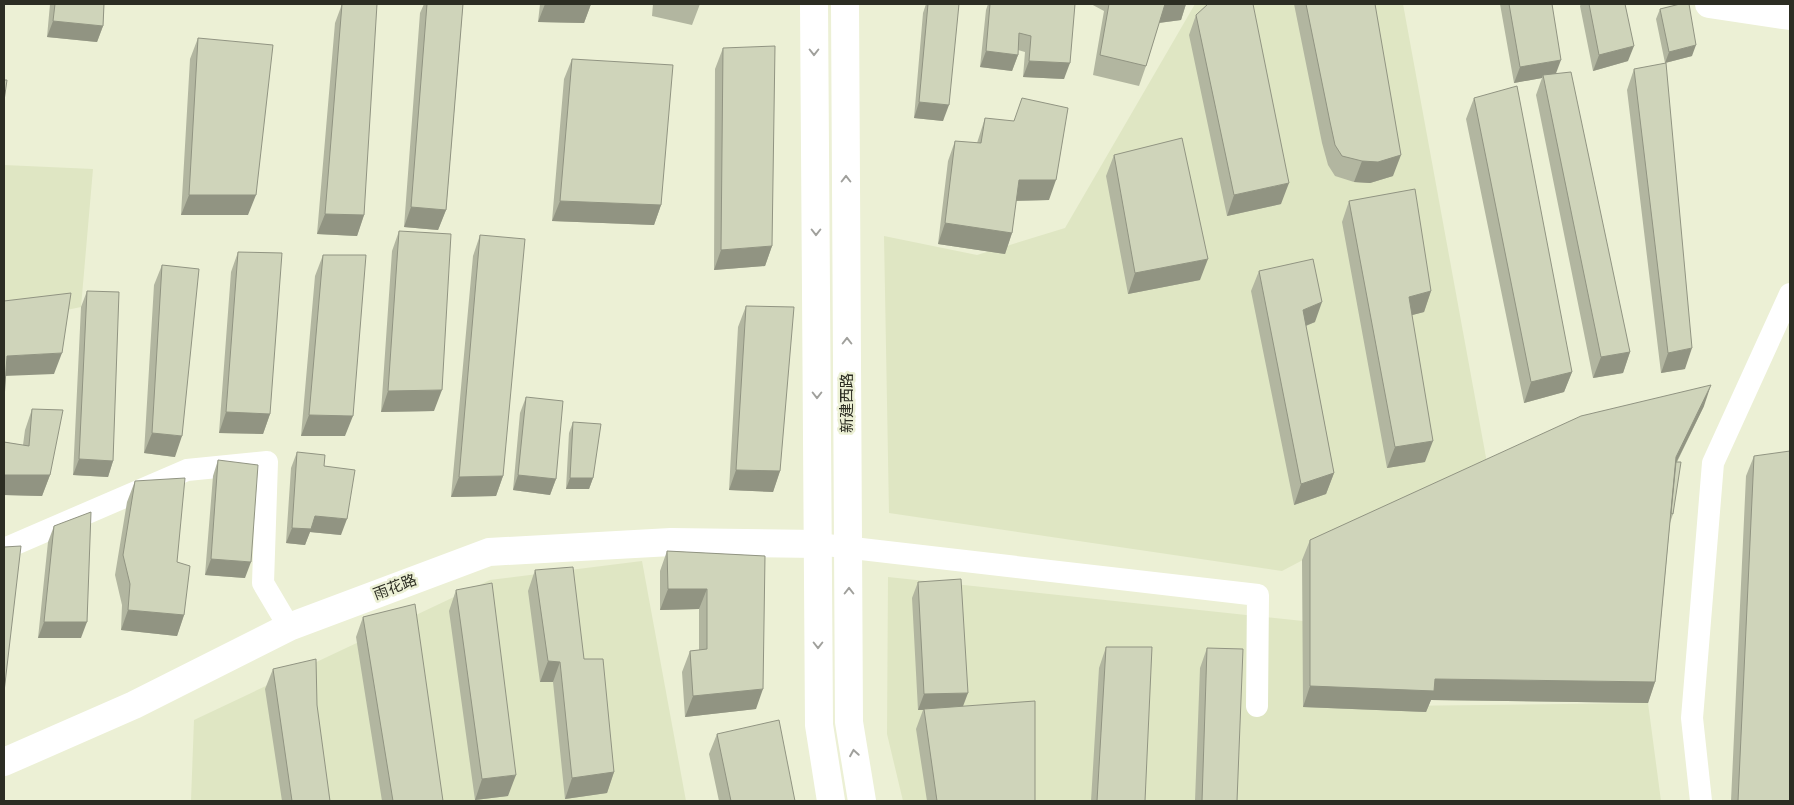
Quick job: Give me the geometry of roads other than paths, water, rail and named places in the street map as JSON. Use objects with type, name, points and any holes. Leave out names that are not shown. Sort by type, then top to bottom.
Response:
[{"type":"main road","name":"新建西路","points":[[814,4],[819,725],[831,801]]},
{"type":"main road","name":"新建西路","points":[[845,4],[849,722],[862,801]]},
{"type":"main road","points":[[1709,4],[1790,16]]},
{"type":"main road","name":"雨花路","points":[[4,762],[134,705],[289,627],[489,552],[671,542],[818,544]]},
{"type":"street","points":[[1701,801],[1692,718],[1713,463],[1790,294]]},
{"type":"street","points":[[4,549],[187,470],[267,462],[263,582],[289,627]]},
{"type":"street","points":[[818,544],[1258,595],[1257,706]]}]
